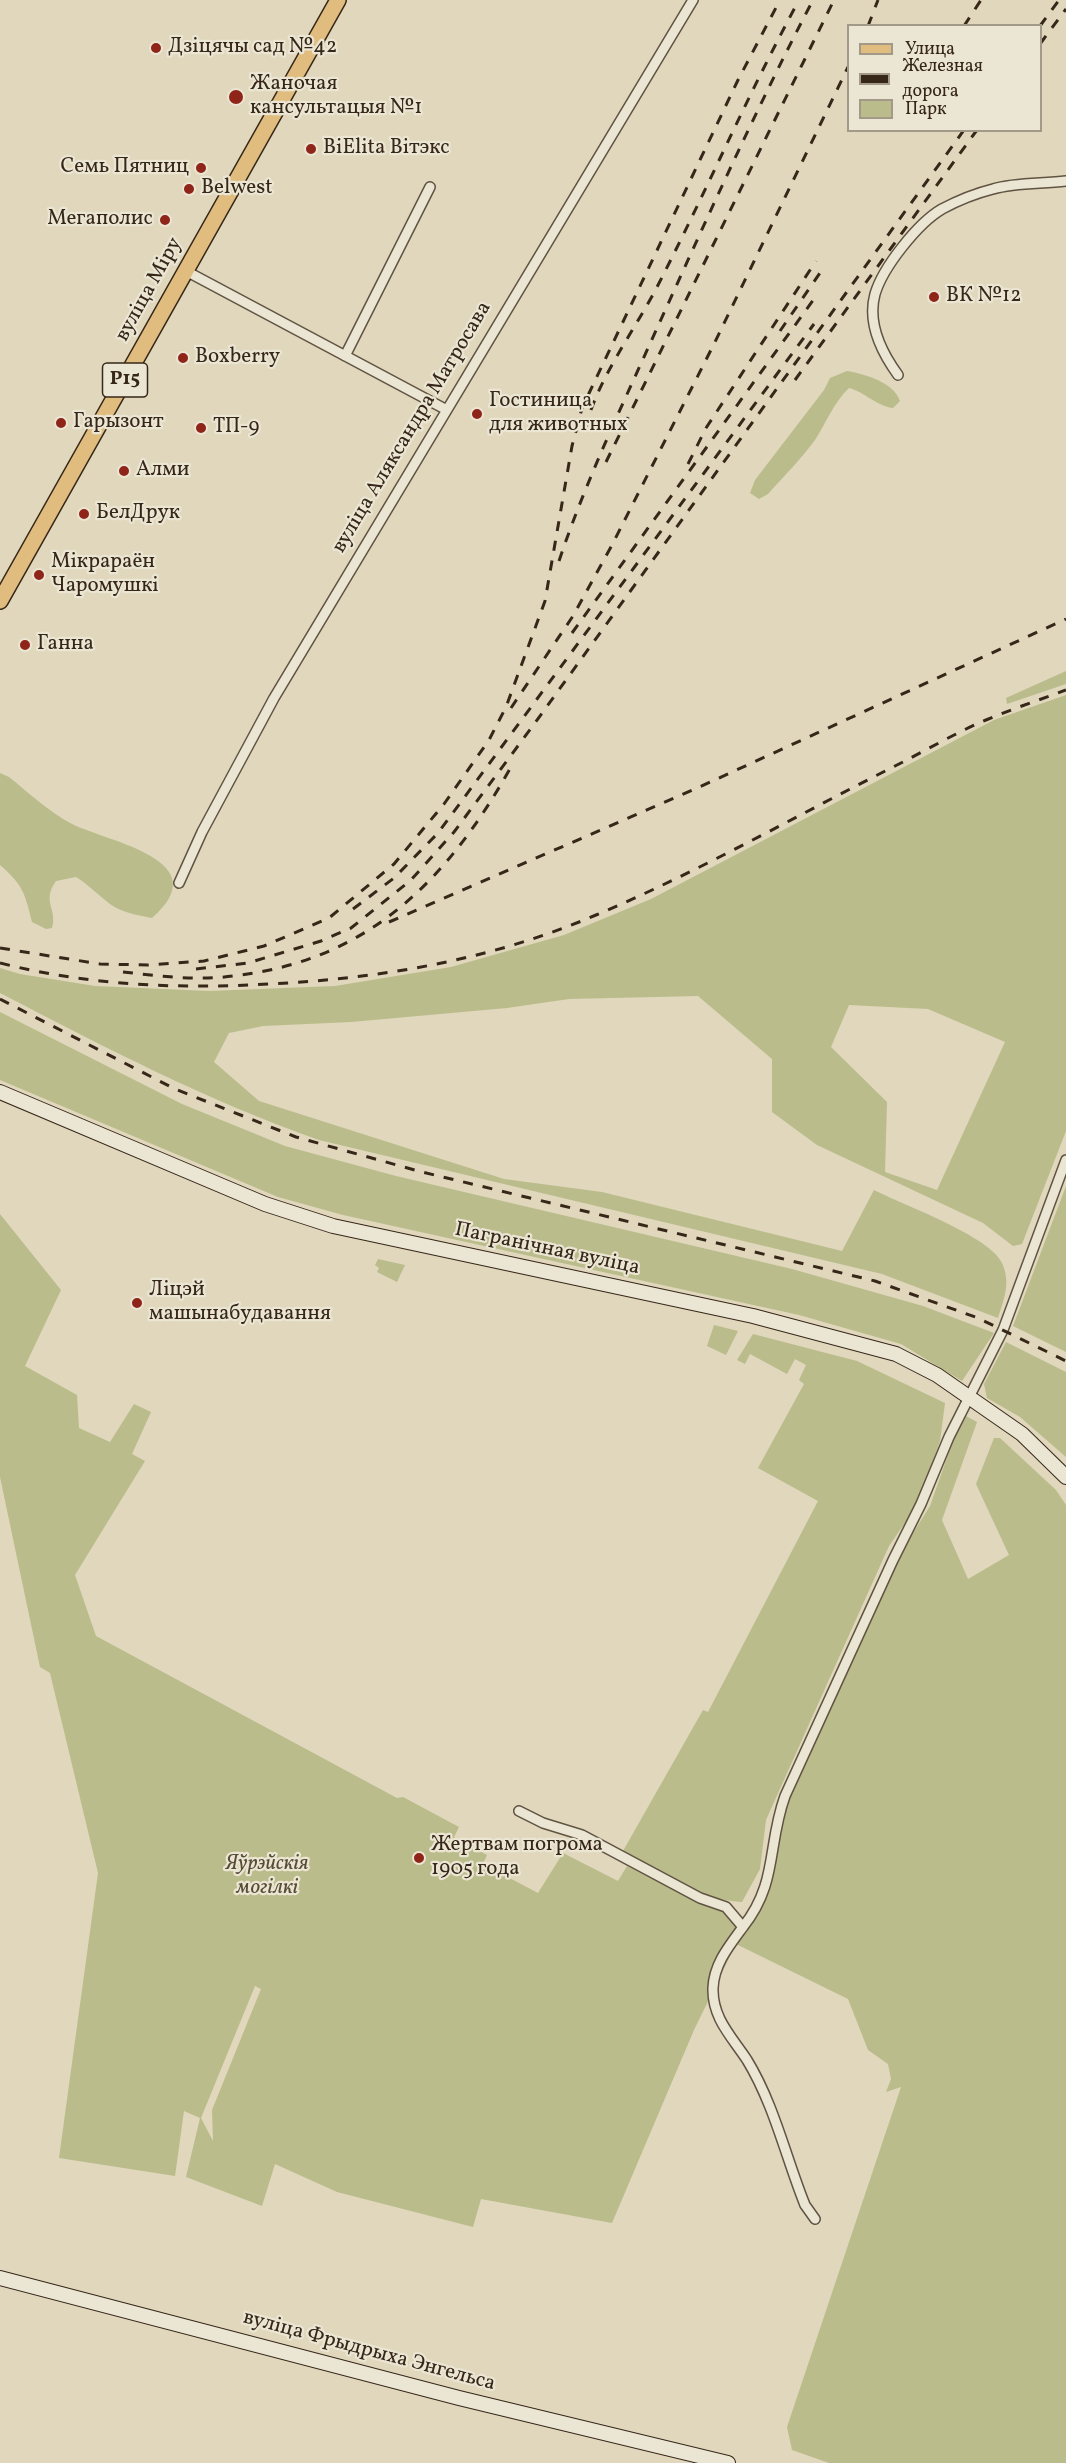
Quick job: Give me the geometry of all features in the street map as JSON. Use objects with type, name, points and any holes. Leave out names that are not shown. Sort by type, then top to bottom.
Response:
[{"type":"main road","name":"вуліца Міру","points":[[0,601],[338,0]]},
{"type":"street","name":"вуліца Аляксандра Матросава","points":[[179,883],[202,832],[274,698],[445,409],[693,0]]},
{"type":"street","points":[[898,375],[884,354],[875,327],[875,295],[889,267],[912,236],[942,210],[994,188],[1066,181]]},
{"type":"street","points":[[345,356],[430,187]]},
{"type":"street","points":[[186,271],[445,409]]},
{"type":"street","name":"Пагранічная вуліца","points":[[0,1092],[265,1204],[333,1226],[753,1316],[896,1354],[937,1375],[1022,1434],[1066,1477]]},
{"type":"street","points":[[815,2219],[805,2205],[770,2108],[752,2068],[721,2024],[714,2002],[714,1975],[724,1952],[758,1907],[766,1890],[777,1819],[785,1796],[969,1396],[1003,1330],[1066,1160]]},
{"type":"street","points":[[519,1811],[543,1823],[582,1835],[700,1898],[726,1907],[743,1928]]},
{"type":"street","name":"вуліца Фрыдрыха Энгельса","points":[[0,2278],[459,2398],[728,2463]]},
{"type":"green space","points":[[847,371],[885,384],[897,394],[900,401],[893,408],[887,407],[849,388],[835,406],[815,440],[768,494],[759,499],[750,493],[755,480],[824,390],[830,378]]},
{"type":"green space","points":[[1066,671],[1066,684],[1007,704],[1006,698]]},
{"type":"green space","points":[[1066,695],[1066,1131],[1022,1244],[1013,1246],[983,1223],[817,1145],[772,1112],[772,1059],[698,996],[569,999],[507,1008],[351,1022],[263,1026],[229,1033],[214,1062],[259,1101],[504,1179],[602,1192],[842,1251],[874,1190],[964,1232],[994,1253],[1002,1263],[1006,1277],[1006,1291],[998,1318],[882,1274],[319,1140],[197,1091],[0,993],[0,968],[20,974],[95,986],[209,991],[335,986],[451,967],[564,935],[651,899],[994,720]],"holes":[[[849,1005],[928,1009],[1005,1042],[937,1190],[885,1172],[887,1102],[831,1047]]]},
{"type":"green space","points":[[0,773],[9,777],[47,808],[72,824],[151,856],[166,868],[173,881],[169,898],[152,918],[136,915],[115,907],[76,877],[56,881],[52,888],[50,900],[53,916],[52,928],[46,929],[32,922],[22,890],[14,878],[0,865]]},
{"type":"green space","points":[[0,1012],[182,1104],[285,1146],[396,1176],[792,1269],[923,1306],[994,1333],[962,1381],[901,1344],[799,1315],[343,1215],[278,1197],[0,1080]]},
{"type":"green space","points":[[1066,1186],[1066,1352],[1013,1326]]},
{"type":"green space","name":"Яўрэйскія могілкі","points":[[0,1214],[61,1290],[25,1366],[77,1395],[79,1428],[110,1442],[134,1404],[151,1412],[132,1454],[145,1461],[75,1575],[96,1636],[397,1798],[403,1797],[459,1827],[454,1837],[487,1855],[483,1864],[538,1893],[563,1853],[618,1881],[627,1866],[697,1902],[749,1919],[767,1878],[777,1822],[898,1557],[930,1506],[954,1438],[966,1416],[977,1422],[942,1520],[968,1579],[1009,1555],[976,1484],[994,1438],[1000,1438],[1056,1490],[1066,1505],[1066,2463],[829,2463],[792,2450],[787,2427],[901,2087],[886,2092],[891,2079],[888,2064],[868,2050],[848,1999],[736,1944],[694,2030],[612,2223],[481,2199],[473,2227],[337,2192],[275,2164],[262,2206],[186,2177],[200,2118],[184,2111],[175,2176],[59,2158],[98,1873],[50,1673],[40,1667],[0,1477]],"holes":[[[255,1986],[261,1989],[212,2110],[213,2141],[201,2118]]]},
{"type":"green space","points":[[378,1259],[405,1265],[397,1282],[377,1272],[379,1268],[375,1265]]},
{"type":"green space","points":[[714,1325],[738,1331],[726,1355],[707,1346]]},
{"type":"green space","points":[[753,1334],[857,1361],[945,1403],[940,1441],[918,1504],[889,1546],[766,1820],[760,1869],[742,1902],[695,1891],[623,1851],[703,1710],[708,1712],[818,1501],[758,1468],[804,1384],[799,1380],[806,1365],[795,1359],[787,1374],[750,1354],[745,1364],[737,1360]]},
{"type":"green space","points":[[1006,1342],[1066,1372],[1066,1457],[1020,1417],[987,1398],[984,1384]]},
{"type":"railway","points":[[0,948],[100,964],[148,965],[204,961],[264,946],[329,918],[394,864],[444,804],[489,740],[506,707],[545,601],[572,446],[582,408],[738,80],[780,0]]},
{"type":"railway","points":[[585,429],[598,392],[657,287],[799,0]]},
{"type":"railway","points":[[559,561],[593,472],[632,384],[733,162],[813,0]]},
{"type":"railway","points":[[606,462],[834,0]]},
{"type":"railway","points":[[869,24],[878,0]]},
{"type":"railway","points":[[965,24],[981,0]]},
{"type":"railway","points":[[1041,24],[1059,0]]},
{"type":"railway","points":[[1042,41],[1066,9]]},
{"type":"railway","points":[[511,708],[573,616],[612,545],[714,344],[847,69]]},
{"type":"railway","points":[[196,969],[248,963],[321,941],[351,928],[411,880],[454,832],[532,727],[963,132]]},
{"type":"railway","points":[[795,380],[976,132]]},
{"type":"railway","points":[[688,464],[706,428],[816,261]]},
{"type":"railway","points":[[780,331],[824,267]]},
{"type":"railway","points":[[572,633],[814,299]]},
{"type":"railway","points":[[353,909],[394,878],[438,833],[814,324]]},
{"type":"railway","points":[[389,922],[695,789],[1066,619]]},
{"type":"railway","points":[[0,963],[34,971],[101,981],[201,986],[270,984],[354,977],[477,955],[556,931],[672,881],[963,731],[1066,690]]},
{"type":"railway","points":[[123,972],[192,978],[233,976],[281,967],[324,953],[363,933],[399,909],[431,879],[460,846],[511,767]]},
{"type":"railway","points":[[0,999],[175,1089],[296,1137],[422,1172],[875,1281],[978,1318],[1066,1361]]},
{"type":"place","name":"Дзіцячы сад №42","points":[[156,48]]},
{"type":"place","name":"Жаночая кансультацыя №1","points":[[236,97]]},
{"type":"place","name":"ВiElita Вітэкс","points":[[311,149]]},
{"type":"place","name":"Семь Пятниц","points":[[201,168]]},
{"type":"place","name":"Belwest","points":[[189,189]]},
{"type":"place","name":"Мегаполис","points":[[165,220]]},
{"type":"place","name":"ВК №12","points":[[934,297]]},
{"type":"place","name":"Boxberry","points":[[183,358]]},
{"type":"place","name":"Гостиница для животных","points":[[477,414]]},
{"type":"place","name":"Гарызонт","points":[[61,423]]},
{"type":"place","name":"ТП-9","points":[[201,428]]},
{"type":"place","name":"Алми","points":[[124,471]]},
{"type":"place","name":"БелДрук","points":[[84,514]]},
{"type":"place","name":"Мікрараён Чаромушкі","points":[[39,575]]},
{"type":"place","name":"Ганна","points":[[25,645]]},
{"type":"place","name":"Ліцэй машынабудавання","points":[[137,1303]]},
{"type":"place","name":"Жертвам погрома 1905 года","points":[[419,1858]]}]
